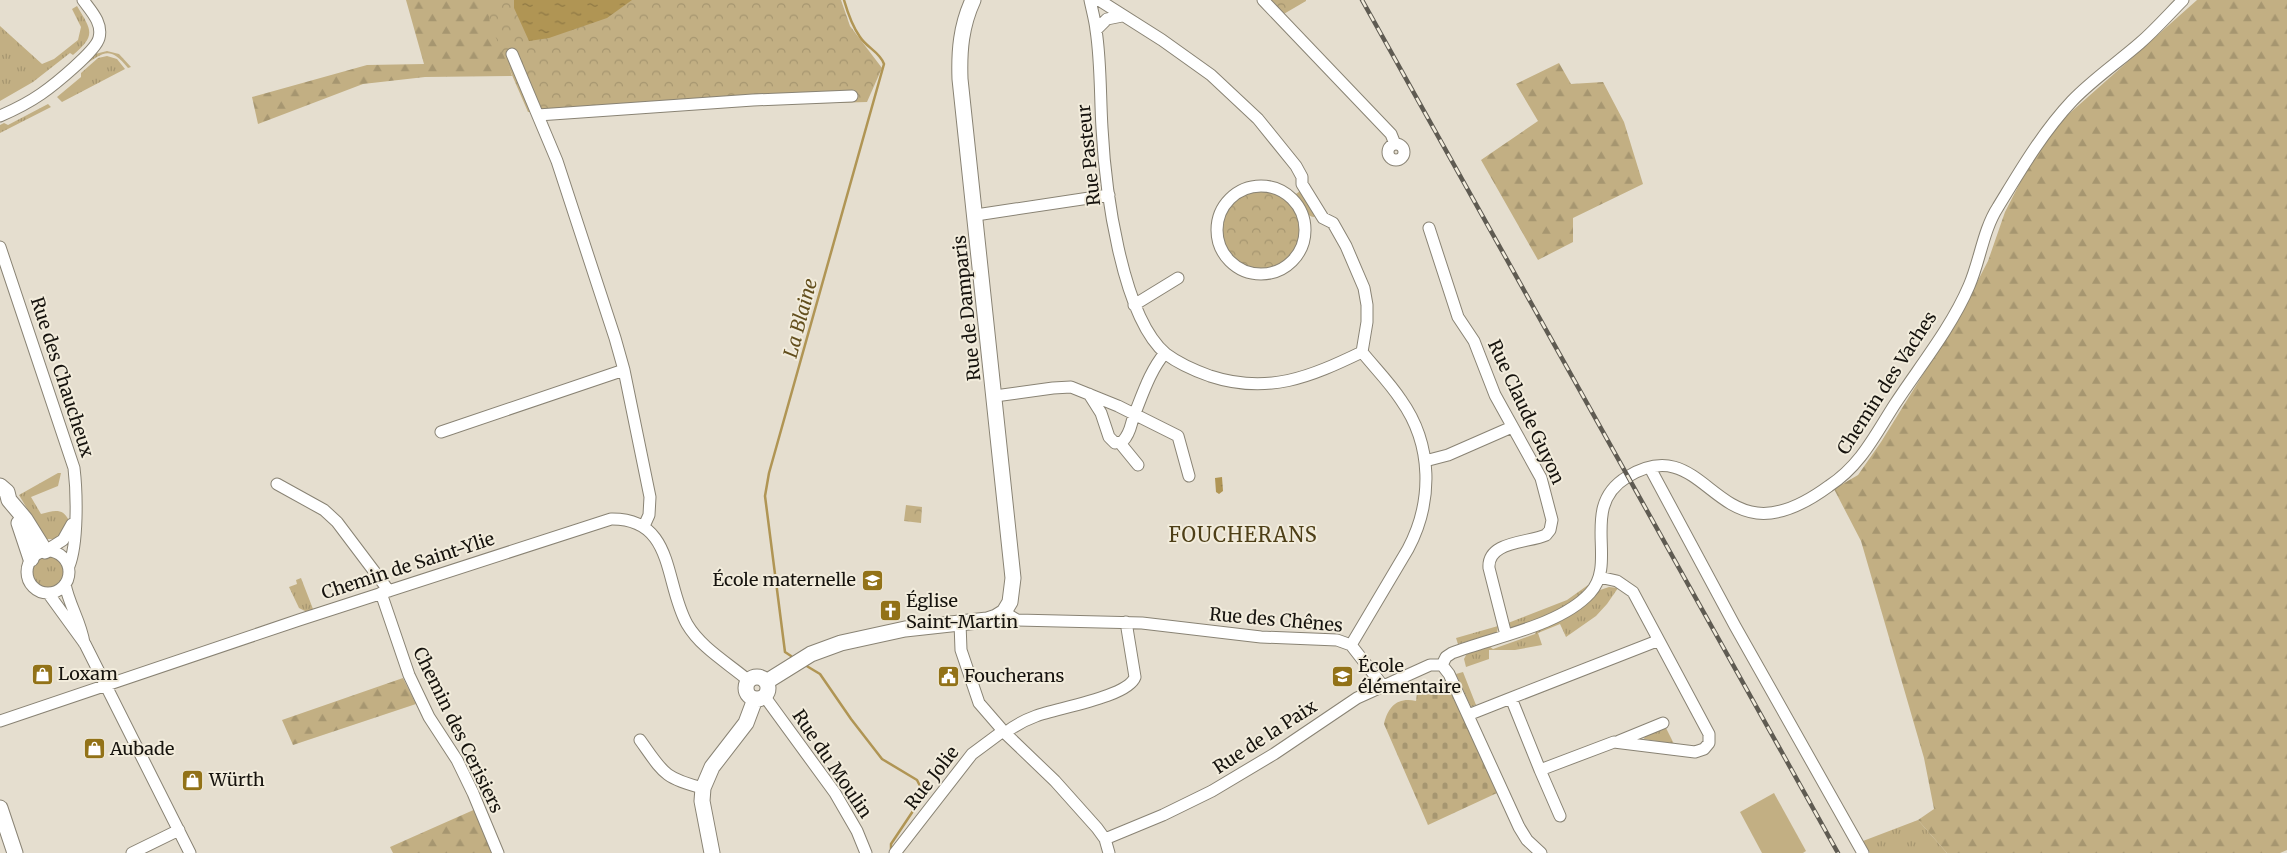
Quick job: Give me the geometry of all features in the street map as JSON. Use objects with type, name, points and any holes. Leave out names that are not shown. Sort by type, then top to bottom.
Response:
[{"type":"main road","name":"Rue de Damparis","points":[[973,0],[962,30],[959,57],[1013,578],[1010,602],[1004,612]]},
{"type":"main road","points":[[0,486],[7,492],[8,502],[31,559]]},
{"type":"main road","points":[[8,502],[25,519],[46,551]]},
{"type":"main road","points":[[712,853],[702,801],[703,788],[712,767],[749,717],[762,693],[811,654],[841,643],[905,629],[987,620],[1004,612]]},
{"type":"main road","points":[[749,681],[759,678],[762,693]]},
{"type":"main road","points":[[0,808],[15,853]]},
{"type":"street","points":[[0,116],[20,107],[42,93],[98,44],[99,24],[83,0]]},
{"type":"street","name":"Rue Pasteur","points":[[1090,0],[1096,30],[1102,130],[1110,195],[1124,270],[1134,305],[1146,329],[1165,353],[1216,378],[1259,384],[1296,380],[1316,374],[1362,352]]},
{"type":"street","points":[[1099,0],[1188,57],[1235,96],[1276,138],[1296,166],[1302,177],[1302,184],[1324,218],[1333,223],[1346,246],[1364,288],[1367,322],[1362,352]]},
{"type":"street","points":[[1263,0],[1391,134],[1395,144]]},
{"type":"street","name":"Chemin des Vaches","points":[[1599,577],[1601,522],[1609,492],[1637,471],[1664,465],[1681,469],[1701,480],[1741,508],[1767,513],[1794,506],[1811,497],[1852,468],[1868,450],[1894,405],[1938,341],[1969,286],[1995,211],[2046,132],[2074,98],[2142,41],[2184,0]]},
{"type":"street","points":[[1096,30],[1107,19],[1122,16]]},
{"type":"street","points":[[512,54],[566,188],[624,370],[650,497],[649,515],[644,526],[653,534],[659,544],[688,624],[699,640],[749,681]]},
{"type":"street","points":[[538,115],[753,100],[852,96]]},
{"type":"street","points":[[1277,189],[1293,199],[1300,209],[1304,221],[1305,234],[1301,250],[1286,267],[1274,273],[1261,274],[1242,270],[1232,263],[1219,243],[1218,227],[1222,212],[1227,203],[1240,192],[1250,188],[1261,186],[1291,189],[1302,184]]},
{"type":"street","points":[[976,216],[1110,195]]},
{"type":"street","points":[[1305,234],[1313,222],[1324,218]]},
{"type":"street","name":"Rue Claude Guyon","points":[[1429,228],[1458,317],[1474,341],[1496,395],[1512,427],[1542,478],[1552,525],[1546,535],[1498,549],[1489,560],[1489,568],[1506,635]]},
{"type":"street","name":"Rue des Chaucheux","points":[[0,247],[71,455],[76,486],[74,541],[68,566]]},
{"type":"street","points":[[1134,305],[1178,278]]},
{"type":"street","name":"Rue des Chênes","points":[[1004,612],[1017,620],[1126,622],[1261,637],[1337,640],[1351,645],[1416,535],[1425,503],[1425,461],[1419,434],[1407,410],[1362,352]]},
{"type":"street","points":[[1120,443],[1129,432],[1134,413],[1153,372],[1165,353]]},
{"type":"street","points":[[441,432],[624,370]]},
{"type":"street","points":[[995,396],[1062,387],[1071,387],[1089,394],[1134,413],[1178,436],[1189,476]]},
{"type":"street","points":[[1089,394],[1101,413],[1109,437],[1115,443],[1120,443],[1138,465]]},
{"type":"street","points":[[1425,461],[1448,455],[1512,427]]},
{"type":"street","points":[[1650,468],[1730,617],[1863,853]]},
{"type":"street","name":"Chemin des Cerisiers","points":[[277,484],[327,512],[385,592],[409,675],[429,717],[457,760],[498,853]]},
{"type":"street","name":"Chemin de Saint-Ylie","points":[[0,721],[598,522],[624,519],[644,526]]},
{"type":"street","name":"Rue des Chaucheux","points":[[46,551],[63,540],[74,520]]},
{"type":"street","points":[[46,551],[60,554],[68,566],[69,572],[65,584],[56,592],[48,593],[37,590],[29,582],[27,570],[31,559],[46,551]]},
{"type":"street","points":[[1541,853],[1527,840],[1519,827],[1449,674],[1442,665],[1446,657],[1452,653],[1549,619],[1575,606],[1594,588],[1599,577],[1617,581],[1633,592],[1657,641],[1709,734],[1709,743],[1704,749],[1695,752],[1618,742]]},
{"type":"street","points":[[65,584],[70,602],[82,628],[85,644]]},
{"type":"street","points":[[48,593],[85,644],[190,853]]},
{"type":"street","name":"Rue Jolie","points":[[895,853],[972,754],[1004,732],[1036,716],[1118,692],[1131,685],[1135,677],[1126,622]]},
{"type":"street","points":[[960,623],[961,650],[975,697],[1004,732],[1055,781],[1105,839],[1109,853]]},
{"type":"street","points":[[1468,715],[1657,641]]},
{"type":"street","points":[[1351,645],[1383,686]]},
{"type":"street","name":"Rue de la Paix","points":[[1105,839],[1177,809],[1238,777],[1349,703],[1434,664],[1442,665]]},
{"type":"street","name":"Rue du Moulin","points":[[762,693],[832,787],[866,853]]},
{"type":"street","points":[[1511,698],[1560,816]]},
{"type":"street","points":[[1540,770],[1607,744],[1618,742],[1663,723]]},
{"type":"street","points":[[640,740],[664,773],[678,782],[703,788]]},
{"type":"street","points":[[132,853],[179,830]]},
{"type":"green space","points":[[406,0],[494,0],[503,49],[512,76],[425,77],[363,84],[258,124],[252,97],[367,65],[424,64]]},
{"type":"green space","points":[[487,0],[841,0],[850,26],[882,68],[867,102],[528,112],[490,24]]},
{"type":"green space","points":[[1268,0],[1306,0],[1306,1],[1282,15]]},
{"type":"green space","points":[[2197,0],[2287,0],[2287,850],[2280,853],[1947,853],[1918,820],[1934,809],[1924,758],[1861,541],[1834,489],[1858,475],[1881,442],[1961,313],[1988,261],[2005,212],[2028,167],[2062,120]]},
{"type":"green space","points":[[77,6],[88,27],[88,37],[85,42],[73,55],[70,53],[33,82],[0,101],[0,26],[42,64],[54,59],[78,40],[81,27],[72,9]]},
{"type":"green space","points":[[107,51],[119,54],[131,67],[128,68],[110,54],[101,55],[82,66],[95,54]]},
{"type":"green space","points":[[107,56],[117,59],[125,69],[62,102],[57,97],[81,77],[81,73],[98,58]]},
{"type":"green space","points":[[1559,63],[1571,84],[1603,82],[1624,122],[1643,184],[1573,218],[1573,242],[1538,260],[1481,160],[1538,121],[1516,84]]},
{"type":"green space","points":[[48,104],[51,107],[0,133],[0,125],[4,123],[8,125]]},
{"type":"green space","points":[[1261,190],[1277,194],[1290,202],[1298,215],[1302,231],[1298,247],[1290,260],[1277,268],[1261,272],[1245,268],[1232,260],[1224,247],[1220,231],[1224,215],[1232,202],[1245,194]]},
{"type":"green space","points":[[1300,191],[1316,215],[1314,217],[1305,212],[1300,205],[1296,194]]},
{"type":"green space","points":[[61,473],[58,486],[31,497],[41,514],[54,511],[61,512],[69,521],[66,528],[56,539],[45,539],[19,495]]},
{"type":"green space","points":[[906,505],[922,507],[921,523],[904,521]]},
{"type":"green space","points":[[48,556],[54,557],[59,561],[63,566],[63,578],[59,583],[54,587],[48,588],[42,587],[37,583],[33,578],[32,572],[33,566],[37,561],[42,557]]},
{"type":"green space","points":[[301,578],[313,609],[367,592],[307,612],[299,608],[289,587],[297,584],[296,580]]},
{"type":"green space","points":[[1588,585],[1590,587],[1582,595],[1554,612],[1512,629],[1508,623],[1567,600]]},
{"type":"green space","points":[[1609,587],[1618,588],[1607,604],[1596,616],[1566,637],[1560,624],[1538,633],[1542,645],[1515,650],[1489,650],[1489,659],[1466,667],[1464,659],[1467,653],[1489,646],[1493,649],[1535,634],[1537,629],[1581,609],[1600,590]]},
{"type":"green space","points":[[1498,626],[1497,633],[1458,644],[1456,638]]},
{"type":"green space","points":[[1463,672],[1476,705],[1471,707],[1456,674]]},
{"type":"green space","points":[[403,678],[416,704],[293,745],[282,720]]},
{"type":"green space","points":[[1446,680],[1497,793],[1428,825],[1384,724],[1388,713],[1394,705],[1409,700],[1416,701],[1417,693]]},
{"type":"green space","points":[[1666,728],[1674,744],[1644,739],[1645,736]]},
{"type":"green space","points":[[1774,793],[1806,851],[1803,853],[1762,853],[1740,812]]},
{"type":"green space","points":[[478,808],[495,853],[393,853],[390,847]]},
{"type":"green space","points":[[1918,820],[1947,853],[1870,853],[1863,841]]},
{"type":"water","points":[[514,0],[632,0],[607,18],[549,38],[529,41],[514,8]]},
{"type":"water","points":[[1222,477],[1223,491],[1219,494],[1216,492],[1215,478]]},
{"type":"waterway","name":"La Blaine","points":[[791,656],[785,652],[765,496],[769,473],[884,64],[880,56],[857,33],[850,20],[844,0]]},
{"type":"waterway","name":"La Blaine","points":[[805,665],[820,674],[882,759],[917,780],[922,790],[921,799],[891,844],[891,849]]},
{"type":"railway","points":[[1362,0],[1838,853]]},
{"type":"place","name":"École maternelle","points":[[872,580]]},
{"type":"place","name":"Église Saint-Martin","points":[[890,611]]},
{"type":"place","name":"Loxam","points":[[42,674]]},
{"type":"place","name":"Foucherans","points":[[948,676]]},
{"type":"place","name":"École élémentaire","points":[[1342,676]]},
{"type":"place","name":"Aubade","points":[[94,749]]},
{"type":"place","name":"Würth","points":[[193,780]]},
{"type":"district","name":"FOUCHERANS","points":[[1243,535]]}]
